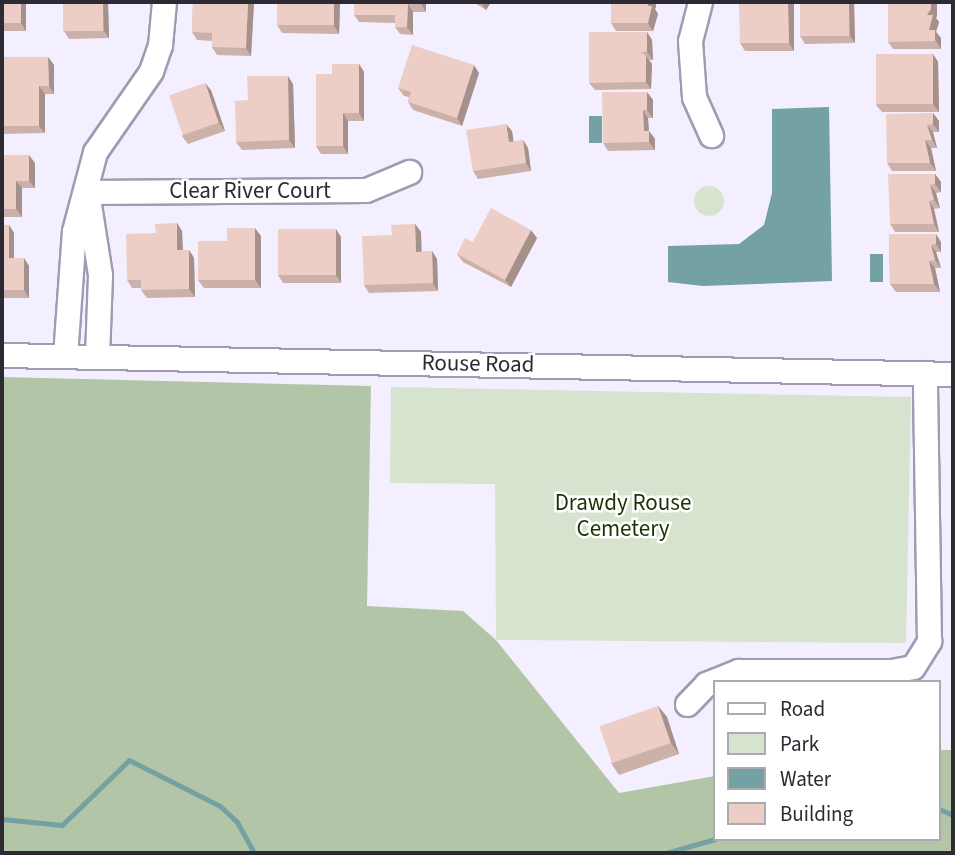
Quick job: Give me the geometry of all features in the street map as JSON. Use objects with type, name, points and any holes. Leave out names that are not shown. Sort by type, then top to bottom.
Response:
[{"type":"street","points":[[65,356],[74,231],[95,152],[151,71],[160,45],[164,2]]},
{"type":"street","points":[[700,2],[690,41],[694,97],[711,135]]},
{"type":"street","name":"Clear River Court","points":[[86,192],[366,190],[409,172]]},
{"type":"street","points":[[86,192],[100,275],[97,356]]},
{"type":"street","name":"Rouse Road","points":[[2,355],[953,374]]},
{"type":"street","points":[[716,680],[738,671],[891,671],[913,667],[929,641],[925,373]]},
{"type":"street","points":[[687,704],[706,684],[713,681]]},
{"type":"green space","points":[[709,186],[720,190],[724,201],[720,212],[709,216],[698,212],[694,201],[698,190]]},
{"type":"green space","name":"Drawdy Rouse Cemetery","points":[[391,387],[911,397],[906,643],[496,640],[495,484],[390,483]]},
{"type":"shaded area","points":[[2,377],[371,386],[367,606],[463,611],[496,640],[619,793],[713,776],[713,841],[941,841],[941,750],[953,750],[953,853],[2,853]]},
{"type":"water","points":[[829,107],[832,281],[703,286],[668,282],[668,246],[739,244],[764,225],[772,193],[772,109]]},
{"type":"water","points":[[589,116],[602,116],[602,143],[589,143]]},
{"type":"water","points":[[870,254],[883,254],[883,282],[870,282]]},
{"type":"building","points":[[2,2],[21,2],[21,23],[2,23]]},
{"type":"building","points":[[63,2],[103,2],[103,31],[63,31]]},
{"type":"building","points":[[193,2],[248,2],[246,48],[212,47],[212,33],[192,32]]},
{"type":"building","points":[[277,2],[334,2],[334,25],[277,25]]},
{"type":"building","points":[[354,2],[421,4],[408,4],[407,27],[395,27],[395,15],[354,15]]},
{"type":"building","points":[[611,2],[649,2],[647,6],[652,6],[648,23],[611,23]]},
{"type":"building","points":[[739,2],[788,2],[789,43],[740,43]]},
{"type":"building","points":[[800,2],[849,2],[849,36],[800,36]]},
{"type":"building","points":[[888,2],[931,2],[927,15],[933,15],[929,30],[935,30],[935,41],[888,42]]},
{"type":"building","points":[[589,32],[647,32],[647,52],[641,52],[646,56],[646,82],[589,83]]},
{"type":"building","points":[[412,45],[474,65],[457,118],[408,102],[411,92],[398,88]]},
{"type":"building","points":[[876,54],[933,54],[933,104],[876,104]]},
{"type":"building","points":[[2,57],[48,57],[49,86],[39,86],[39,126],[2,126]]},
{"type":"building","points":[[332,64],[359,64],[359,113],[343,113],[343,146],[316,146],[316,74],[332,74]]},
{"type":"building","points":[[247,76],[288,76],[289,140],[236,142],[235,101],[248,100]]},
{"type":"building","points":[[205,83],[219,123],[183,135],[169,95]]},
{"type":"building","points":[[602,92],[647,92],[647,110],[643,110],[644,131],[649,131],[649,142],[603,143]]},
{"type":"building","points":[[933,113],[933,124],[927,125],[932,140],[925,140],[930,163],[887,163],[886,114]]},
{"type":"building","points":[[506,124],[509,142],[523,140],[526,163],[473,171],[466,130]]},
{"type":"building","points":[[2,155],[29,155],[29,181],[16,181],[16,209],[2,209]]},
{"type":"building","points":[[888,174],[935,174],[935,184],[930,185],[934,200],[929,201],[934,224],[890,224]]},
{"type":"building","points":[[491,208],[531,230],[505,280],[457,254],[465,238],[473,242]]},
{"type":"building","points":[[177,223],[177,250],[189,250],[189,289],[141,290],[141,280],[127,280],[126,234],[156,233],[155,224]]},
{"type":"building","points":[[415,224],[416,252],[432,251],[433,283],[364,285],[362,236],[392,235],[391,225]]},
{"type":"building","points":[[2,225],[9,225],[9,258],[24,258],[24,290],[2,290]]},
{"type":"building","points":[[227,228],[255,228],[255,280],[198,280],[198,241],[227,241]]},
{"type":"building","points":[[278,229],[336,229],[336,275],[278,275]]},
{"type":"building","points":[[889,234],[936,234],[936,244],[931,245],[935,260],[929,261],[934,284],[890,284]]},
{"type":"building","points":[[658,706],[671,743],[612,763],[599,726]]},
{"type":"waterway","points":[[2,819],[62,825],[129,760],[220,806],[237,822],[254,853]]},
{"type":"waterway","points":[[941,810],[953,815]]},
{"type":"waterway","points":[[666,853],[713,840]]}]
